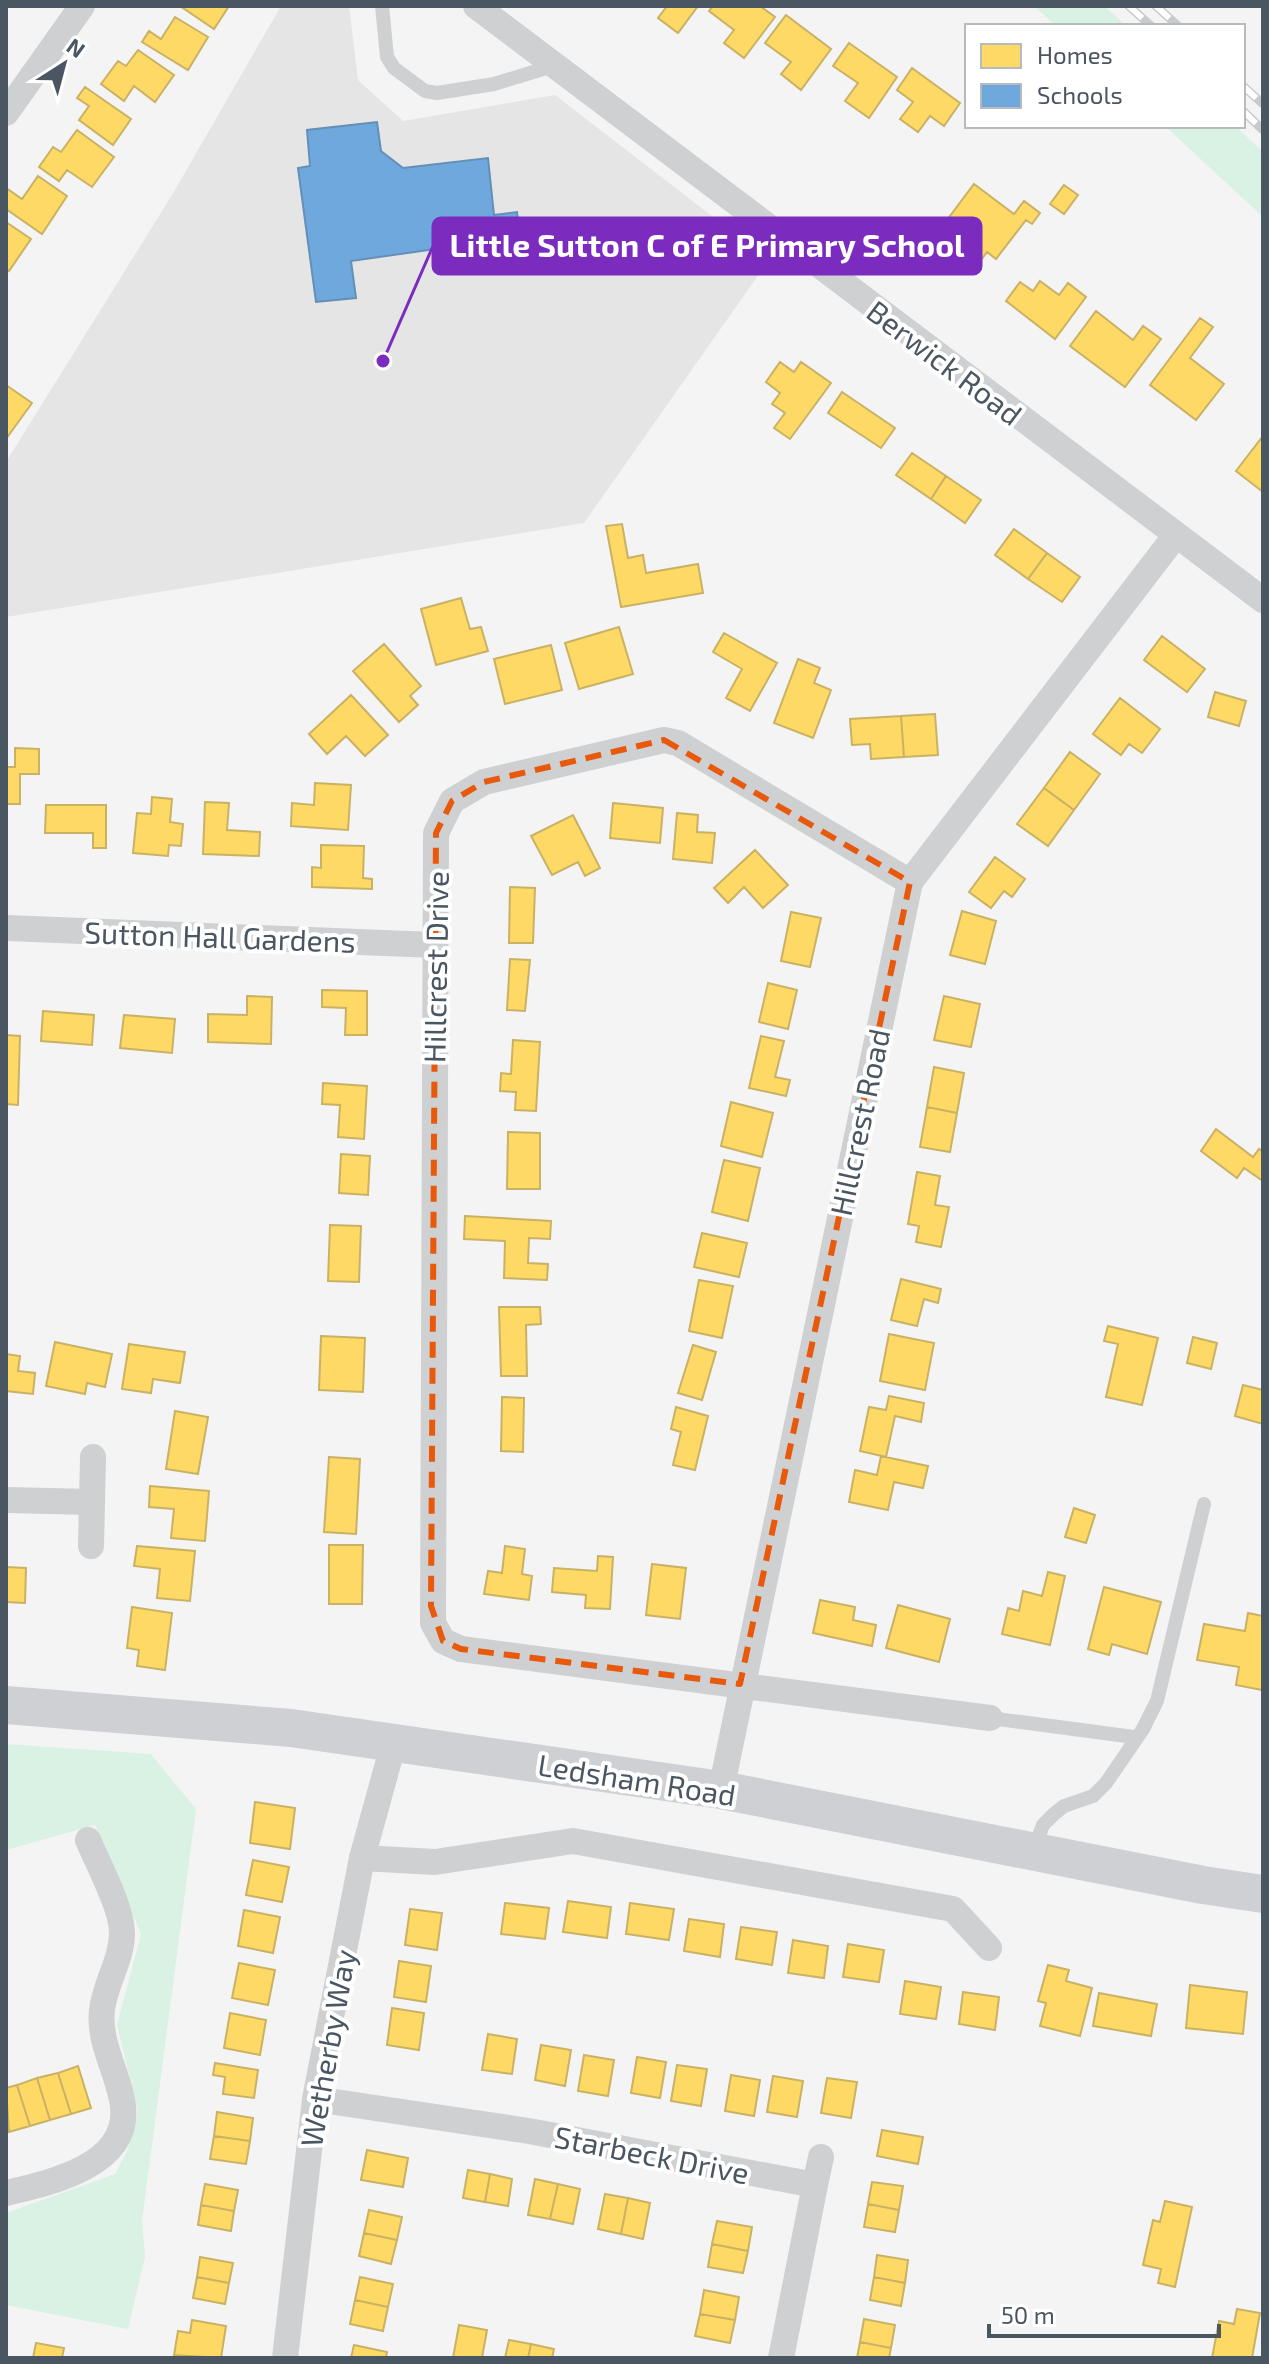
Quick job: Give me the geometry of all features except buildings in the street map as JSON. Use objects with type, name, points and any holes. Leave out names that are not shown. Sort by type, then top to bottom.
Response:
[{"type":"main road","name":"Ledsham Road","points":[[6,1705],[291,1728],[721,1790],[1263,1894]]},
{"type":"street","points":[[6,113],[82,6]]},
{"type":"street","name":"Berwick Road","points":[[476,6],[1263,600]]},
{"type":"street","name":"Hillcrest Road","points":[[721,1790],[740,1684],[910,882],[1176,535]]},
{"type":"street","name":"Hillcrest Drive","points":[[740,1684],[461,1649],[443,1641],[433,1623],[436,833],[452,801],[484,782],[647,741],[664,740],[678,743],[910,882]]},
{"type":"street","name":"Sutton Hall Gardens","points":[[7,928],[434,945]]},
{"type":"street","points":[[91,1546],[93,1457]]},
{"type":"street","points":[[6,1500],[92,1502]]},
{"type":"street","points":[[740,1684],[990,1718]]},
{"type":"street","name":"Wetherby Way","points":[[285,2358],[315,2099],[362,1858],[394,1742]]},
{"type":"street","points":[[6,2193],[86,2168],[105,2156],[122,2120],[123,2106],[104,2039],[101,2011],[122,1931],[88,1840]]},
{"type":"street","points":[[362,1858],[435,1862],[573,1841],[953,1909],[989,1948]]},
{"type":"street","name":"Starbeck Drive","points":[[315,2099],[529,2131],[815,2185]]},
{"type":"street","points":[[781,2358],[821,2157]]},
{"type":"lane","points":[[382,6],[387,57],[394,68],[425,91],[437,93],[494,84],[553,66]]},
{"type":"lane","points":[[1033,1852],[1043,1825],[1064,1806],[1093,1796],[1121,1763],[1157,1701],[1204,1504]]},
{"type":"lane","points":[[990,1718],[1134,1737]]},
{"type":"highlighted area","points":[[664,740],[910,882],[740,1684],[461,1649],[443,1641],[431,1606],[436,833],[452,801],[484,782]]},
{"type":"shaded area","points":[[281,6],[349,6],[358,80],[403,121],[555,95],[769,260],[584,523],[6,617],[6,462],[172,195]]},
{"type":"green space","points":[[1034,6],[1105,6],[1124,24],[1054,24]]},
{"type":"green space","points":[[1167,128],[1237,128],[1263,152],[1263,217]]},
{"type":"green space","points":[[6,1744],[151,1754],[196,1809],[142,2221],[145,2257],[128,2329],[6,2305],[6,2213],[115,2174],[128,2149],[138,2112],[117,2025],[141,1934],[95,1825],[6,1850]]},
{"type":"railway","points":[[1129,6],[1149,24]]},
{"type":"railway","points":[[1156,6],[1176,24]]},
{"type":"railway","points":[[1245,88],[1263,104]]},
{"type":"railway","points":[[1245,113],[1263,130]]},
{"type":"place","name":"Little Sutton C of E Primary School","points":[[383,361]]}]
